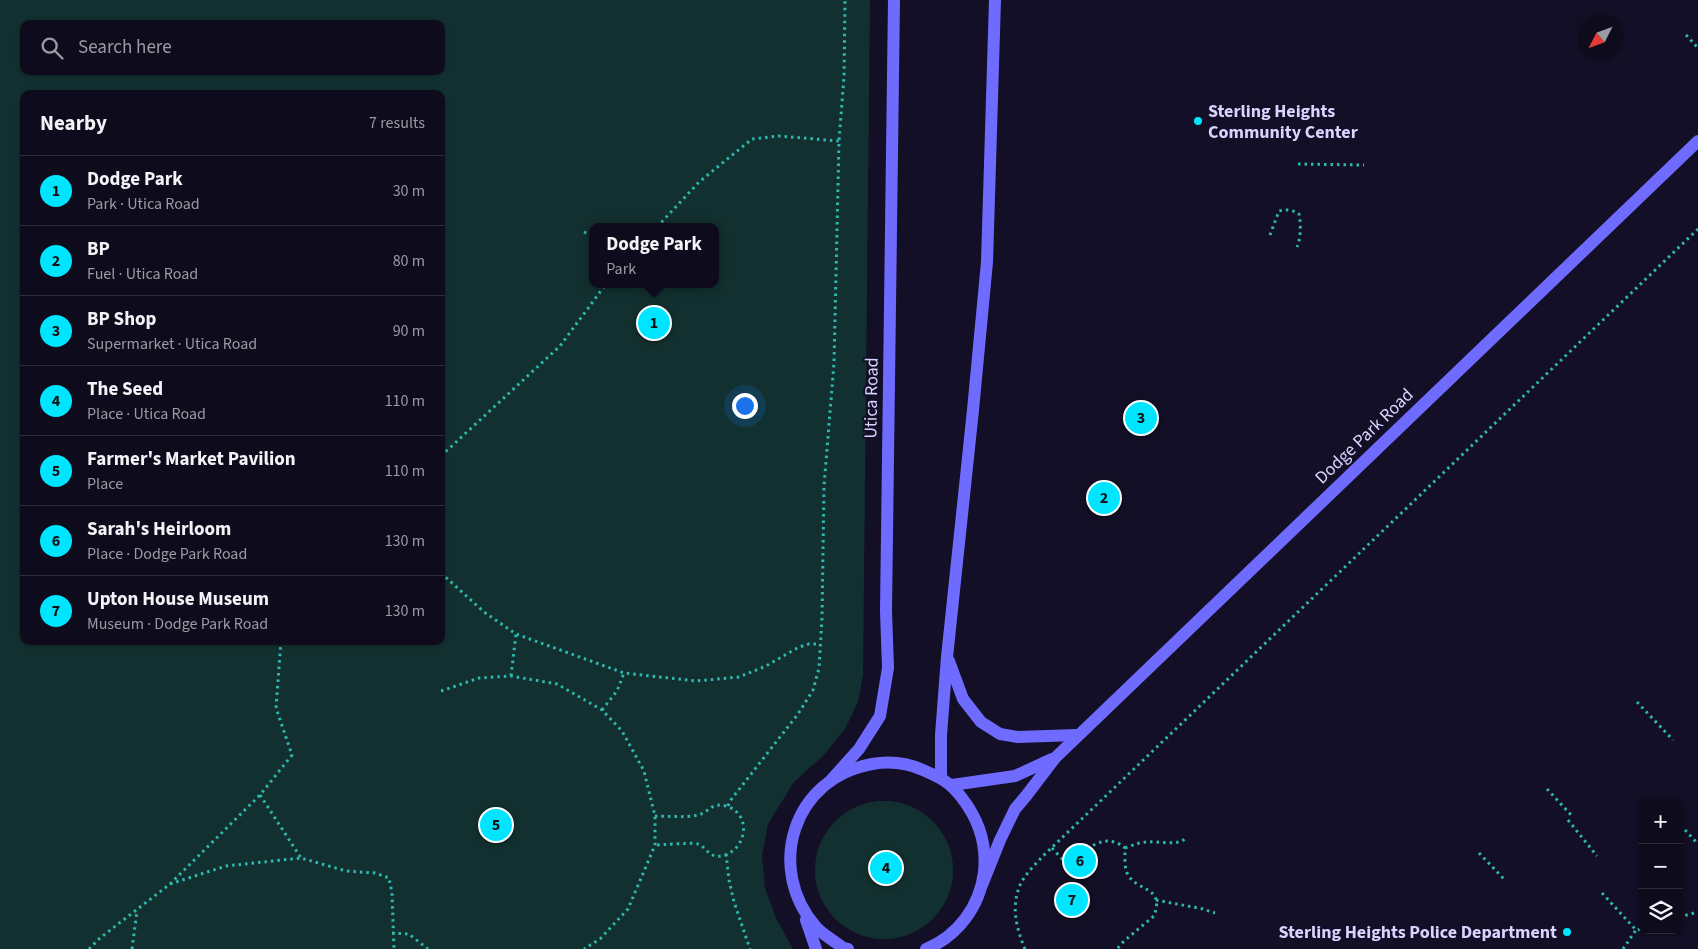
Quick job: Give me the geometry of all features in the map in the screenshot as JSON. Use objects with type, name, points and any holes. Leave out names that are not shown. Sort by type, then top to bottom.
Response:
[{"type":"street","name":"Utica Road","points":[[832,779],[859,749],[880,716],[888,668],[886,611],[894,0]]},
{"type":"street","points":[[946,781],[941,735],[947,657],[987,262],[995,0]]},
{"type":"street","name":"Dodge Park Road","points":[[982,885],[1015,809],[1055,758],[1077,735],[1698,141]]},
{"type":"street","points":[[947,657],[963,699],[981,722],[1000,734],[1018,737],[1077,735]]},
{"type":"street","name":"Dodge Park Road","points":[[946,781],[1015,776],[1055,758]]},
{"type":"street","points":[[816,949],[791,878],[790,850],[796,823],[811,798],[832,779],[857,767],[884,762],[912,765],[946,781],[972,811],[982,835],[986,860],[982,885],[973,909],[958,929],[933,947]]},
{"type":"street","points":[[800,905],[817,928],[843,948],[848,949]]},
{"type":"path","points":[[728,806],[798,714],[813,690],[819,668],[824,486],[834,363],[845,0]]},
{"type":"path","points":[[1686,36],[1698,48]]},
{"type":"path","points":[[661,223],[699,182],[752,139],[779,136],[840,141]]},
{"type":"path","points":[[1298,164],[1364,165]]},
{"type":"path","points":[[1270,235],[1280,211],[1295,211],[1299,214],[1300,220],[1299,243],[1297,247]]},
{"type":"path","points":[[1025,949],[1016,919],[1015,904],[1019,887],[1030,871],[1698,229]]},
{"type":"path","points":[[584,232],[589,234]]},
{"type":"path","points":[[445,452],[560,346],[603,288]]},
{"type":"path","points":[[445,577],[484,612],[516,634],[624,673],[696,681],[739,677],[766,666],[799,647],[808,644],[820,644]]},
{"type":"path","points":[[511,676],[516,634]]},
{"type":"path","points":[[88,949],[170,884],[260,796],[292,755],[276,708],[281,645]]},
{"type":"path","points":[[602,710],[617,691],[624,673]]},
{"type":"path","points":[[441,691],[479,678],[511,676],[557,684],[602,710],[622,731],[644,771],[655,816],[655,845],[628,909],[600,939],[584,949]]},
{"type":"path","points":[[1637,702],[1674,740]]},
{"type":"path","points":[[1547,789],[1572,816]]},
{"type":"path","points":[[260,796],[301,858]]},
{"type":"path","points":[[655,816],[698,815],[712,806],[728,806],[736,811],[742,820],[745,830],[742,840],[736,849],[718,856],[710,854],[698,844],[655,845]]},
{"type":"path","points":[[1568,820],[1597,856]]},
{"type":"path","points":[[1685,830],[1698,844]]},
{"type":"path","points":[[1125,848],[1144,842],[1173,843],[1182,842],[1185,839]]},
{"type":"path","points":[[1068,866],[1091,845],[1111,841],[1118,842],[1125,848],[1128,874],[1135,882],[1151,891],[1156,900],[1154,916],[1117,949]]},
{"type":"path","points":[[1052,848],[1073,871]]},
{"type":"path","points":[[1479,853],[1504,879]]},
{"type":"path","points":[[726,854],[728,880],[750,949]]},
{"type":"path","points":[[170,884],[226,866],[301,858],[346,871],[375,873],[389,878],[392,893],[394,949]]},
{"type":"path","points":[[1602,893],[1636,930],[1623,949]]},
{"type":"path","points":[[1156,900],[1215,913]]},
{"type":"path","points":[[132,949],[137,911]]},
{"type":"path","points":[[1683,916],[1698,912]]},
{"type":"path","points":[[392,933],[409,934],[428,949]]},
{"type":"green space","points":[[0,0],[870,0],[863,675],[858,702],[845,729],[823,756],[794,782],[768,824],[762,856],[765,888],[776,918],[793,949],[0,949]]},
{"type":"green space","points":[[884,801],[910,806],[933,821],[948,844],[953,870],[948,896],[933,919],[910,934],[884,939],[858,934],[835,919],[820,896],[815,870],[820,844],[835,821],[858,806]]},
{"type":"place","name":"Sterling Heights Community Center","points":[[1198,121]]},
{"type":"place","name":"Dodge Park","points":[[654,323]]},
{"type":"place","name":"BP Shop","points":[[1141,418]]},
{"type":"place","name":"BP","points":[[1104,498]]},
{"type":"place","name":"Farmer's Market Pavilion","points":[[496,825]]},
{"type":"place","name":"Sarah's Heirloom","points":[[1080,861]]},
{"type":"place","name":"The Seed","points":[[886,868]]},
{"type":"place","name":"Upton House Museum","points":[[1072,900]]},
{"type":"place","name":"Sterling Heights Police Department","points":[[1567,932]]}]
